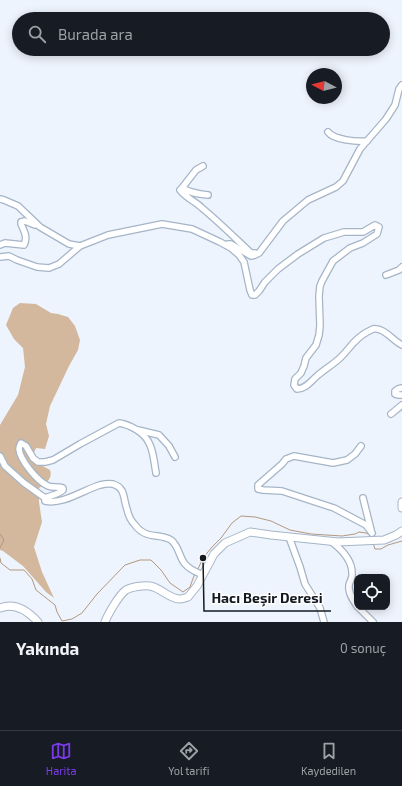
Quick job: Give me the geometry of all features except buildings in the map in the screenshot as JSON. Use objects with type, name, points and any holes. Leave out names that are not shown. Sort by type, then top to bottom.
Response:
[{"type":"main road","points":[[402,502],[402,508]]},
{"type":"main road","points":[[105,622],[116,602],[126,590],[138,586],[150,586],[169,596],[179,599],[188,597],[197,586],[201,574],[214,554],[225,543],[250,532],[332,541],[371,538],[384,540],[402,531]]},
{"type":"main road","points":[[0,608],[11,606],[23,609],[38,622]]},
{"type":"street","points":[[224,244],[231,244],[251,256],[257,254],[283,221],[308,200],[336,187],[343,181],[360,149],[396,105],[399,89],[402,85]]},
{"type":"street","points":[[328,132],[330,136],[342,139],[358,142],[367,140]]},
{"type":"street","points":[[203,166],[196,170],[180,190],[183,194],[201,206],[251,253],[257,254]]},
{"type":"street","points":[[182,188],[196,194],[208,195]]},
{"type":"street","points":[[0,199],[18,206],[38,225],[69,244],[80,246]]},
{"type":"street","points":[[0,245],[6,243],[24,244],[26,242],[26,237],[21,224],[22,222],[25,221],[38,225]]},
{"type":"street","points":[[0,257],[9,256],[37,267],[49,268],[59,264],[80,246],[108,235],[162,224],[192,229],[224,244],[239,255],[244,262],[250,290],[252,295],[255,295],[278,269],[298,254],[324,238],[344,232],[363,232],[375,225],[378,227],[377,234],[363,243],[350,248],[333,262],[322,281],[318,296],[320,320],[319,335],[316,345],[306,358],[301,373],[295,379],[294,385],[297,389],[302,389],[305,387],[341,357],[356,339],[373,329],[382,331],[402,345]]},
{"type":"street","points":[[386,274],[399,270],[402,267]]},
{"type":"street","points":[[402,388],[398,389],[395,394],[402,396]]},
{"type":"street","points":[[391,414],[402,405]]},
{"type":"street","points":[[44,498],[62,492],[63,488],[49,486],[34,475],[23,460],[19,448],[21,443],[26,446],[33,458],[38,462],[45,462],[53,460],[119,423],[126,424],[141,432],[147,439],[151,446],[156,473]]},
{"type":"street","points":[[136,429],[159,435],[169,446],[175,457]]},
{"type":"street","points":[[361,446],[355,454],[347,460],[333,463],[294,456],[286,459],[258,485],[258,489],[282,491],[334,508],[366,525],[371,538]]},
{"type":"street","points":[[0,456],[5,466],[44,498],[45,501],[56,502],[64,500],[90,488],[108,483],[119,487],[124,494],[126,508],[134,525],[149,535],[171,540],[176,545],[184,563],[192,571],[201,574]]},
{"type":"street","points":[[363,498],[371,538]]},
{"type":"street","points":[[289,537],[305,584],[320,608],[324,622]]},
{"type":"street","points":[[332,541],[339,547],[352,568],[353,574],[349,586],[354,601]]},
{"type":"street","points":[[362,610],[373,622]]},
{"type":"shaded area","points":[[20,303],[36,304],[51,313],[68,317],[75,326],[80,340],[78,350],[50,406],[46,424],[49,436],[45,449],[36,448],[33,455],[41,465],[50,470],[51,473],[50,478],[39,488],[39,502],[42,522],[34,547],[42,572],[54,598],[46,592],[23,566],[0,550],[0,425],[18,395],[25,367],[23,348],[14,339],[6,325],[13,308]]},
{"type":"waterway","points":[[197,571],[203,558],[232,523],[241,516],[255,517],[271,521],[290,530],[311,534],[342,536],[359,532],[366,533],[370,535],[371,538]]},
{"type":"waterway","points":[[0,534],[4,540],[0,548]]},
{"type":"waterway","points":[[373,543],[375,549],[381,549],[388,545],[402,541]]},
{"type":"waterway","points":[[0,558],[1,563],[10,570],[24,570],[32,579],[36,590],[55,605],[62,621],[72,619],[82,613],[97,594],[125,565],[140,560],[151,560],[161,570],[170,583],[183,592],[190,587],[195,573]]},
{"type":"place","name":"Hacı Beşir Deresi","points":[[203,558]]}]
